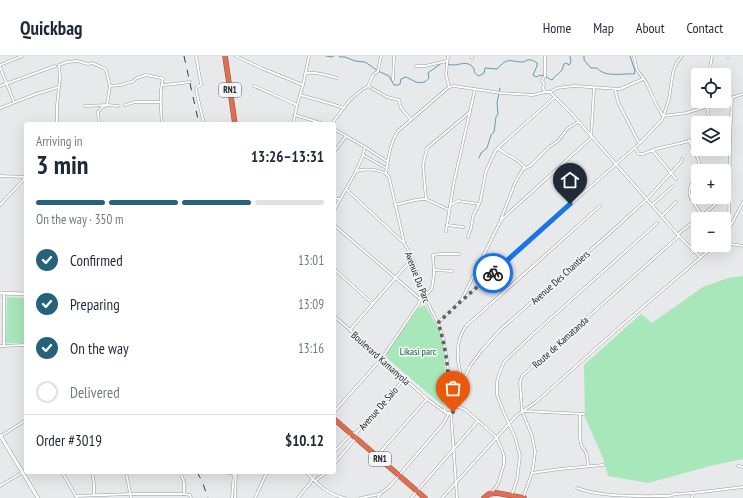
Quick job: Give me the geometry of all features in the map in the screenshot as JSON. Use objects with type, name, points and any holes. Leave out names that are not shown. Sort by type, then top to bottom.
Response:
[{"type":"highway","name":"RN1","points":[[225,56],[235,122]]},
{"type":"highway","name":"RN1","points":[[336,422],[422,498]]},
{"type":"highway","name":"RN1","points":[[416,492],[425,498]]},
{"type":"highway","points":[[489,496],[496,495],[522,498]]},
{"type":"street","points":[[14,102],[0,66],[22,56]]},
{"type":"street","points":[[196,56],[201,85],[197,87],[196,90],[204,122]]},
{"type":"street","points":[[236,56],[303,85]]},
{"type":"street","points":[[293,122],[309,56]]},
{"type":"street","points":[[334,122],[349,100],[368,86],[373,75],[378,71],[381,56]]},
{"type":"street","points":[[393,80],[394,56]]},
{"type":"street","points":[[448,56],[446,74],[449,87]]},
{"type":"street","points":[[545,56],[545,76],[542,80],[545,92]]},
{"type":"street","points":[[438,323],[640,143],[659,124],[662,120],[669,99],[673,72],[676,64],[682,56]]},
{"type":"street","points":[[710,68],[712,56]]},
{"type":"street","points":[[634,57],[637,70],[663,116]]},
{"type":"street","points":[[56,122],[60,79],[59,65],[67,62],[80,61],[88,64],[92,63],[106,70],[110,86],[107,105]]},
{"type":"street","points":[[416,66],[425,66],[447,61]]},
{"type":"street","points":[[0,86],[55,66]]},
{"type":"street","points":[[305,74],[308,72],[313,72],[337,78]]},
{"type":"street","points":[[110,86],[117,86],[132,82],[137,78],[146,75],[163,79],[161,85],[162,122]]},
{"type":"street","points":[[386,173],[394,137],[398,131],[449,87],[454,86],[499,93],[533,95],[550,92],[557,88],[574,86],[620,89],[643,79]]},
{"type":"street","points":[[161,85],[190,82]]},
{"type":"street","points":[[254,86],[297,105]]},
{"type":"street","points":[[368,86],[387,97],[399,100],[401,108],[411,120]]},
{"type":"street","points":[[0,108],[59,87]]},
{"type":"street","points":[[501,220],[592,138],[594,88]]},
{"type":"street","points":[[446,231],[450,205],[476,89]]},
{"type":"street","points":[[615,89],[618,102],[640,143]]},
{"type":"street","points":[[550,92],[700,258]]},
{"type":"street","points":[[731,122],[732,98],[743,94]]},
{"type":"street","points":[[300,95],[344,108]]},
{"type":"street","points":[[468,237],[473,216],[479,204],[483,190],[486,171],[494,154],[498,148],[555,97]]},
{"type":"street","points":[[125,105],[135,102],[161,102]]},
{"type":"street","points":[[99,122],[98,112],[102,107],[107,105]]},
{"type":"street","points":[[85,106],[118,106]]},
{"type":"street","points":[[663,116],[686,113],[700,108]]},
{"type":"street","points":[[426,199],[423,165],[427,148],[470,112]]},
{"type":"street","points":[[295,115],[318,122]]},
{"type":"street","points":[[523,169],[530,166],[548,147],[558,141],[568,128],[578,122]]},
{"type":"street","points":[[336,130],[388,162]]},
{"type":"street","points":[[336,149],[346,136]]},
{"type":"street","points":[[634,147],[641,154],[689,140],[699,164]]},
{"type":"street","points":[[336,206],[356,171],[365,147]]},
{"type":"street","points":[[460,302],[501,220],[515,183],[524,165],[503,153],[498,148]]},
{"type":"street","points":[[652,150],[676,179]]},
{"type":"street","points":[[363,154],[387,168]]},
{"type":"street","points":[[729,212],[730,156]]},
{"type":"street","name":"Avenue Des Chantiers","points":[[452,406],[470,366],[501,329],[647,199],[682,159]]},
{"type":"street","points":[[356,171],[367,169],[386,173],[389,177],[404,243]]},
{"type":"street","points":[[0,176],[24,177]]},
{"type":"street","points":[[0,205],[24,179]]},
{"type":"street","points":[[691,185],[689,190],[691,198]]},
{"type":"street","points":[[652,205],[673,186]]},
{"type":"street","points":[[346,188],[404,243]]},
{"type":"street","points":[[395,205],[426,199],[449,210]]},
{"type":"street","points":[[450,205],[458,201],[479,204]]},
{"type":"street","points":[[662,216],[676,202]]},
{"type":"street","points":[[731,225],[743,202]]},
{"type":"street","name":"Route de Kamatanda","points":[[706,212],[714,204]]},
{"type":"street","points":[[463,380],[458,366],[458,348],[463,330],[466,326],[600,206]]},
{"type":"street","points":[[511,497],[517,480],[520,456],[515,437],[498,400],[496,388],[498,374],[504,362],[656,223]]},
{"type":"street","name":"Route de Kamatanda","points":[[522,498],[530,481],[535,451],[532,436],[522,411],[520,382],[522,376],[691,224]]},
{"type":"street","points":[[447,225],[463,227]]},
{"type":"street","points":[[336,227],[416,297],[421,298]]},
{"type":"street","name":"Avenue Du Parc","points":[[404,243],[410,251],[428,303],[442,335],[452,406]]},
{"type":"street","points":[[731,244],[743,246]]},
{"type":"street","points":[[442,498],[509,423],[522,411],[536,402],[707,252]]},
{"type":"street","points":[[336,410],[382,358],[418,305],[421,298],[432,288],[434,270],[432,257],[434,255],[458,254]]},
{"type":"street","points":[[350,330],[372,303],[413,260]]},
{"type":"street","points":[[434,270],[452,271]]},
{"type":"street","points":[[336,271],[372,303]]},
{"type":"street","points":[[4,346],[2,293],[24,294]]},
{"type":"street","name":"Boulevard Kamanyola","points":[[336,318],[427,399],[449,413]]},
{"type":"street","points":[[0,346],[24,345]]},
{"type":"street","name":"Avenue De Saio","points":[[336,450],[350,435],[358,432],[404,379]]},
{"type":"street","points":[[376,457],[427,399]]},
{"type":"street","points":[[457,498],[454,449],[449,413],[445,410],[446,405],[459,407],[466,410],[496,437],[504,456],[504,464],[498,484],[489,496]]},
{"type":"street","points":[[378,498],[443,424],[449,413],[453,411],[452,406]]},
{"type":"street","points":[[522,411],[584,414]]},
{"type":"street","points":[[580,414],[580,440],[587,455],[588,466]]},
{"type":"street","points":[[0,486],[23,472],[0,436],[24,421]]},
{"type":"street","points":[[411,498],[478,421]]},
{"type":"street","points":[[336,462],[356,439],[358,432]]},
{"type":"street","points":[[532,473],[603,465]]},
{"type":"street","points":[[738,466],[743,467]]},
{"type":"street","points":[[24,474],[38,498]]},
{"type":"street","points":[[63,474],[77,497],[94,495],[184,494],[190,495],[191,498]]},
{"type":"street","points":[[92,474],[94,495]]},
{"type":"street","points":[[126,474],[131,498]]},
{"type":"street","points":[[181,474],[184,482],[184,494]]},
{"type":"street","points":[[234,498],[235,474]]},
{"type":"street","points":[[255,498],[266,474]]},
{"type":"street","points":[[308,474],[330,492],[339,497],[345,498]]},
{"type":"street","points":[[298,498],[316,474]]},
{"type":"street","points":[[311,482],[315,481],[324,474]]},
{"type":"street","points":[[577,488],[587,492],[619,497],[669,496],[675,494],[743,487]]},
{"type":"street","points":[[361,498],[370,497],[381,493]]},
{"type":"street","points":[[692,498],[693,493]]},
{"type":"green space","points":[[743,276],[743,459],[710,466],[648,483],[608,476],[603,458],[585,417],[584,365],[641,314],[652,323],[703,287],[728,278]]},
{"type":"green space","points":[[7,297],[24,298],[24,343],[6,343]]},
{"type":"green space","name":"Likasi parc","points":[[425,305],[442,335],[448,397],[442,405],[387,358],[386,352],[418,308]]},
{"type":"waterway","points":[[326,56],[334,56]]},
{"type":"waterway","points":[[339,56],[355,61],[365,62],[378,71],[389,76],[394,85],[400,84],[401,79],[406,77],[421,83],[424,82],[429,78],[428,73],[443,62],[452,65],[465,63],[472,66],[476,74],[479,76],[484,73],[485,68],[497,69],[507,61],[524,62],[530,60],[537,63],[533,75],[536,77],[542,75],[552,80],[562,70],[564,64],[566,63],[569,65],[571,62],[570,56]]},
{"type":"waterway","points":[[584,56],[584,60],[591,68],[597,68],[600,71],[609,74],[634,74],[635,71],[630,56]]},
{"type":"waterway","points":[[479,158],[481,153],[487,148],[491,135],[494,132],[496,117],[498,114],[497,103],[500,88]]},
{"type":"railway","points":[[184,56],[199,122]]},
{"type":"railway","points":[[198,474],[208,498]]},
{"type":"way so far","points":[[453,412],[454,408],[450,405],[445,350],[438,323],[493,273]]},
{"type":"route","points":[[493,273],[570,204]]}]
